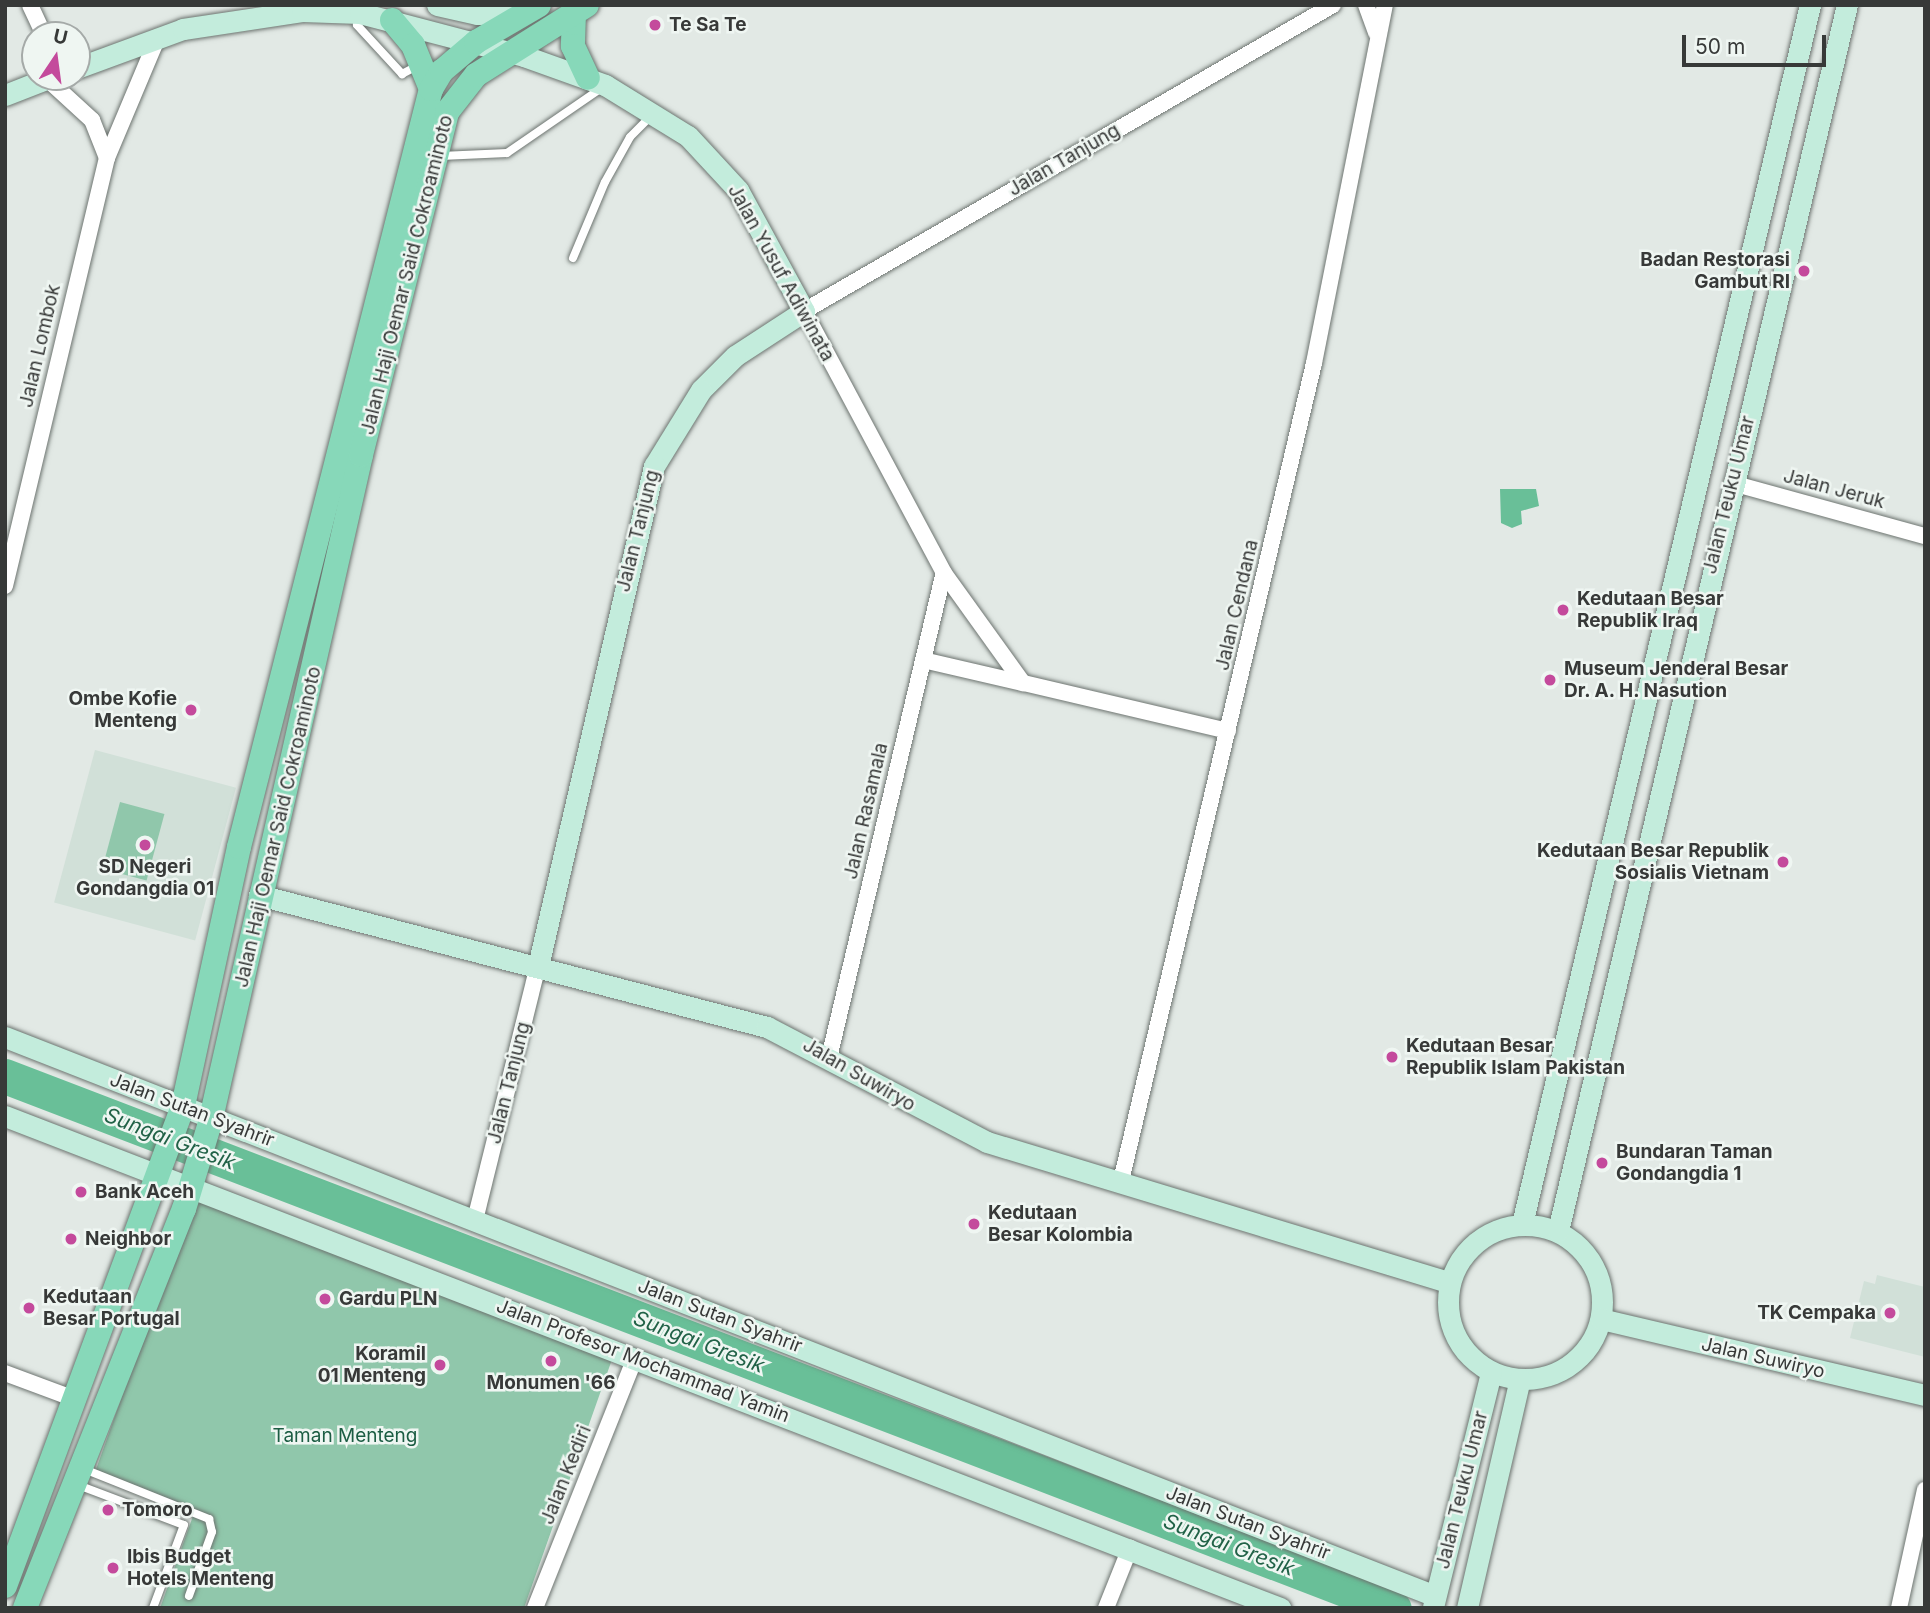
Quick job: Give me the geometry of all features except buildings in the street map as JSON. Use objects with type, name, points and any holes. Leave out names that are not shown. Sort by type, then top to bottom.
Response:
[{"type":"main road","points":[[392,20],[432,74],[476,42],[532,9]]},
{"type":"main road","points":[[580,9],[573,46],[597,82]]},
{"type":"main road","name":"Jalan Haji Oemar Said Cokroaminoto","points":[[25,1608],[75,1475],[193,1184],[211,1120],[259,895],[434,156],[459,92],[509,51],[580,9]]},
{"type":"main road","name":"Jalan Haji Oemar Said Cokroaminoto","points":[[5,1586],[162,1174],[181,1110],[239,847],[432,74]]},
{"type":"street","points":[[30,5],[37,21]]},
{"type":"street","points":[[183,29],[234,5]]},
{"type":"street","name":"Jalan Tanjung","points":[[1313,15],[1327,5]]},
{"type":"street","name":"Jalan Tanjung","points":[[475,1220],[538,965],[654,466],[701,390],[735,356],[804,311],[1333,5]]},
{"type":"street","name":"Jalan Cendana","points":[[1366,5],[1376,35]]},
{"type":"street","name":"Jalan Cendana","points":[[1121,1181],[1314,363],[1376,35],[1385,5]]},
{"type":"street","name":"Jalan Teuku Umar","points":[[1522,1224],[1615,817],[1810,5]]},
{"type":"street","name":"Jalan Teuku Umar","points":[[1558,1231],[1650,824],[1847,5]]},
{"type":"street","points":[[451,7],[532,9]]},
{"type":"street","name":"Jalan Haji Oemar Said Cokroaminoto","points":[[432,74],[451,36],[451,7]]},
{"type":"street","name":"Jalan Yusuf Adiwinata","points":[[91,63],[183,29],[302,11],[360,13],[509,51],[597,82],[656,111],[738,190],[944,573],[1023,683]]},
{"type":"street","name":"Jalan Lombok","points":[[5,586],[107,158],[157,39]]},
{"type":"street","points":[[61,91],[92,120],[107,158]]},
{"type":"street","points":[[1789,93],[1824,102]]},
{"type":"street","points":[[1707,433],[1742,442]]},
{"type":"street","name":"Jalan Jeruk","points":[[1732,483],[1925,536]]},
{"type":"street","name":"Jalan Rasamala","points":[[829,1058],[944,573]]},
{"type":"street","points":[[923,660],[1228,731]]},
{"type":"street","points":[[1615,817],[1650,824]]},
{"type":"street","name":"Jalan Suwiryo","points":[[259,895],[538,965],[767,1027],[986,1142],[1449,1282]]},
{"type":"street","name":"Jalan Sutan Syahrir","points":[[5,1037],[181,1110],[475,1220],[1434,1602]]},
{"type":"street","name":"Jalan Profesor Mochammad Yamin","points":[[5,1116],[193,1184],[1280,1608]]},
{"type":"street","points":[[1522,1224],[1558,1231],[1595,1268],[1601,1319],[1580,1357],[1552,1374],[1520,1379],[1492,1372],[1454,1335],[1449,1282],[1476,1241],[1522,1224]]},
{"type":"street","name":"Jalan Suwiryo","points":[[1601,1319],[1925,1395]]},
{"type":"street","name":"Jalan Kediri","points":[[536,1608],[635,1358]]},
{"type":"street","name":"Jalan Teuku Umar","points":[[1434,1602],[1492,1372]]},
{"type":"street","points":[[5,1373],[75,1399]]},
{"type":"street","name":"Jalan Teuku Umar","points":[[1470,1607],[1520,1379]]},
{"type":"street","points":[[1899,1608],[1925,1490]]},
{"type":"street","points":[[1106,1608],[1130,1548]]},
{"type":"lane","points":[[360,13],[357,25],[402,74],[432,74]]},
{"type":"lane","points":[[434,156],[507,153],[597,82]]},
{"type":"lane","points":[[573,258],[605,181],[630,137],[656,111]]},
{"type":"lane","points":[[75,1475],[209,1519],[212,1532],[189,1596]]},
{"type":"lane","points":[[75,1475],[184,1525],[153,1608]]},
{"type":"shaded area","points":[[1500,489],[1536,489],[1539,506],[1521,511],[1522,524],[1512,528],[1501,523]]},
{"type":"shaded area","name":"SD Negeri Gondangdia 01","points":[[95,750],[236,788],[195,940],[54,903]]},
{"type":"shaded area","name":"TK Cempaka","points":[[1877,1275],[1925,1287],[1925,1357],[1850,1338],[1864,1281],[1875,1284]]},
{"type":"green space","points":[[120,802],[164,814],[147,881],[102,869]]},
{"type":"green space","name":"Taman Menteng","points":[[193,1197],[615,1351],[524,1608],[160,1608],[193,1516],[94,1475]]},
{"type":"waterway","name":"Sungai Gresik","points":[[5,1076],[1394,1608]]},
{"type":"place","name":"Te Sa Te","points":[[655,25]]},
{"type":"place","name":"Badan Restorasi Gambut RI","points":[[1804,271]]},
{"type":"place","name":"Kedutaan Besar Republik Iraq","points":[[1563,610]]},
{"type":"place","name":"Museum Jenderal Besar Dr. A. H. Nasution","points":[[1550,680]]},
{"type":"place","name":"Ombe Kofie Menteng","points":[[191,710]]},
{"type":"place","name":"SD Negeri Gondangdia 01","points":[[145,845]]},
{"type":"place","name":"Kedutaan Besar Republik Sosialis Vietnam","points":[[1783,862]]},
{"type":"place","name":"Kedutaan Besar Republik Islam Pakistan","points":[[1392,1057]]},
{"type":"place","name":"Bundaran Taman Gondangdia 1","points":[[1602,1163]]},
{"type":"place","name":"Bank Aceh","points":[[81,1192]]},
{"type":"place","name":"Kedutaan Besar Kolombia","points":[[974,1224]]},
{"type":"place","name":"Neighbor","points":[[71,1239]]},
{"type":"place","name":"Gardu PLN","points":[[325,1299]]},
{"type":"place","name":"Kedutaan Besar Portugal","points":[[29,1308]]},
{"type":"place","name":"TK Cempaka","points":[[1890,1313]]},
{"type":"place","name":"Monumen '66","points":[[551,1361]]},
{"type":"place","name":"Koramil 01 Menteng","points":[[440,1365]]},
{"type":"place","name":"Tomoro","points":[[108,1510]]},
{"type":"place","name":"Ibis Budget Hotels Menteng","points":[[113,1568]]}]
